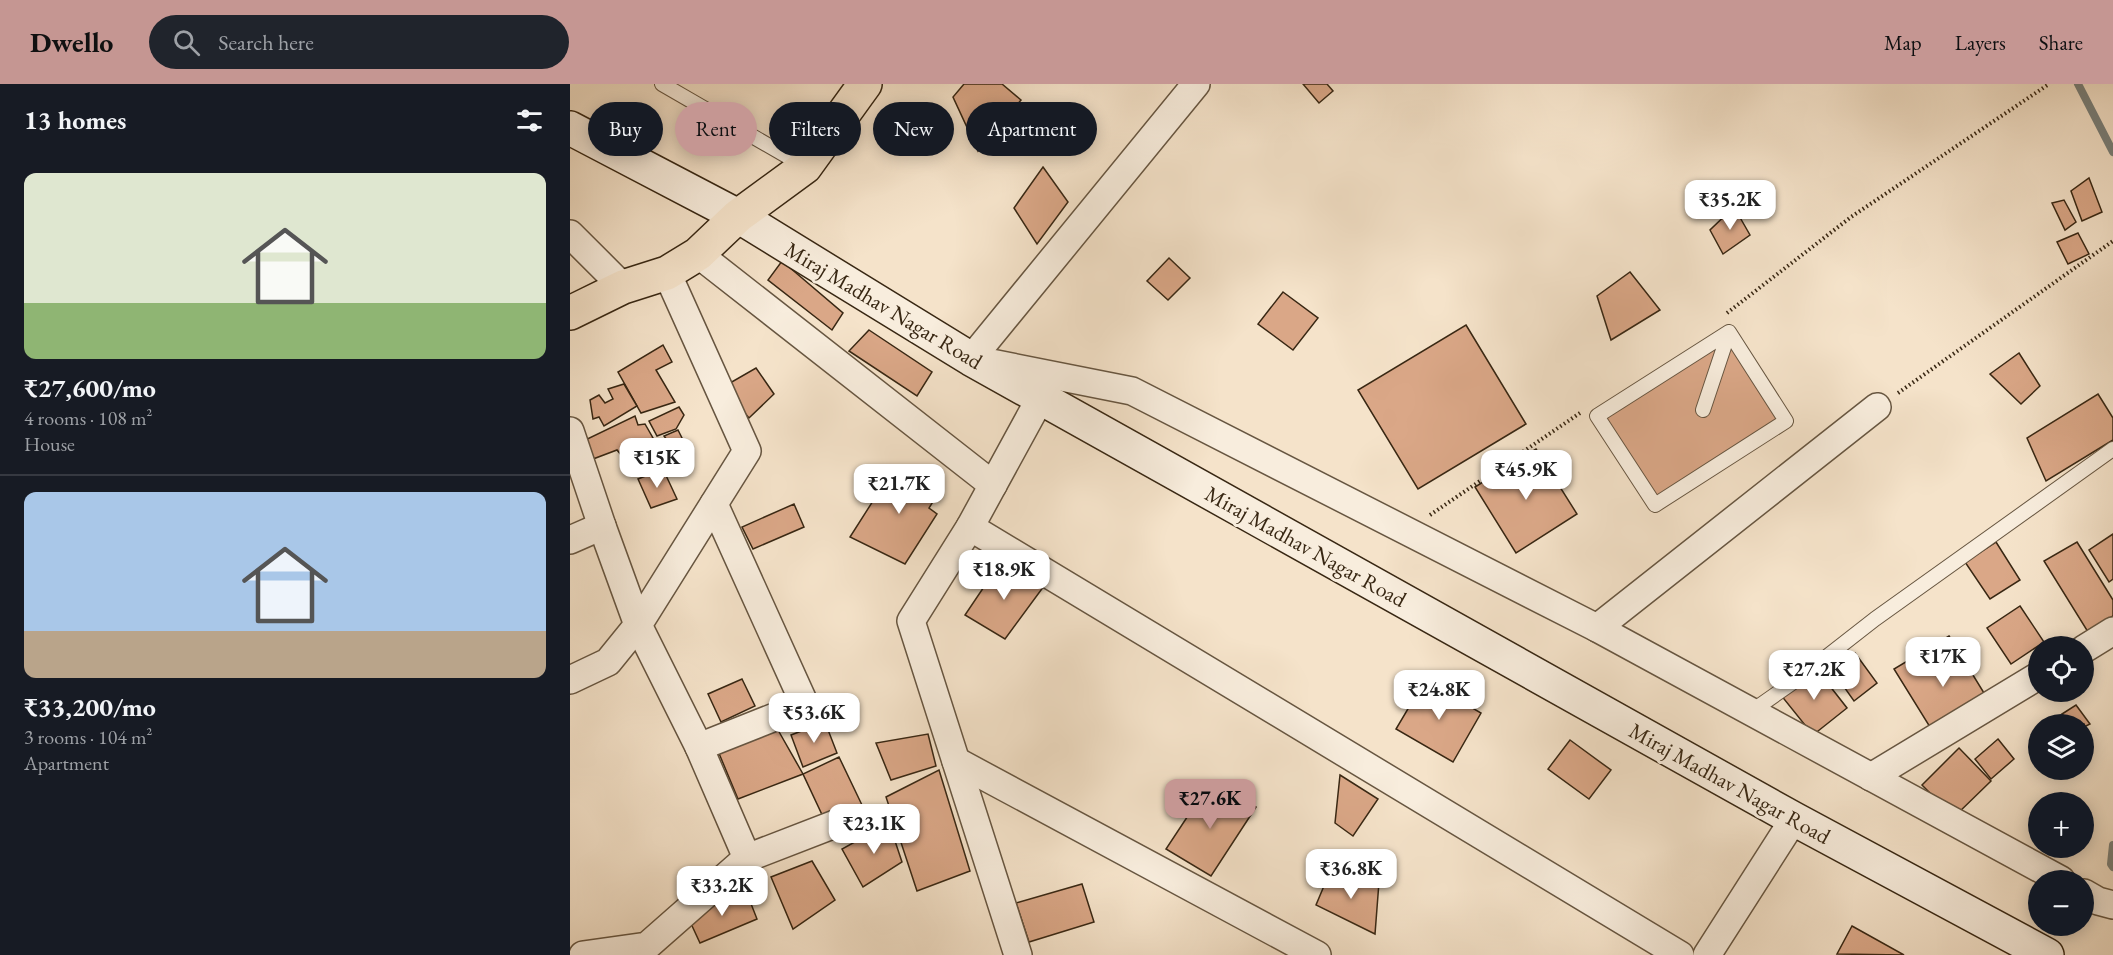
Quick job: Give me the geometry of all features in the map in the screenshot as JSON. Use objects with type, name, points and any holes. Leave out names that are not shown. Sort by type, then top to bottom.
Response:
[{"type":"main road","points":[[570,313],[623,287],[667,273],[698,254],[738,216],[806,167],[865,84]]},
{"type":"street","points":[[1196,84],[971,359],[1132,391],[1596,628],[2043,870]]},
{"type":"street","name":"Miraj Madhav Nagar Road","points":[[570,128],[738,216],[971,359],[1794,819],[2047,955]]},
{"type":"street","points":[[570,234],[623,287]]},
{"type":"street","points":[[698,254],[993,485]]},
{"type":"street","points":[[570,680],[608,662],[638,625],[747,450],[667,273]]},
{"type":"street","points":[[1018,955],[911,621],[970,527],[1041,397]]},
{"type":"street","points":[[1596,628],[1877,407]]},
{"type":"street","points":[[570,431],[638,625],[699,747],[747,858]]},
{"type":"street","points":[[699,747],[805,705],[714,504]]},
{"type":"street","points":[[570,540],[602,526]]},
{"type":"street","points":[[970,527],[1680,955]]},
{"type":"street","points":[[2094,642],[2113,631]]},
{"type":"street","points":[[1871,777],[2028,682]]},
{"type":"street","points":[[956,761],[1317,955]]},
{"type":"street","points":[[583,955],[647,946],[747,858],[848,819]]},
{"type":"street","points":[[1707,955],[1794,819]]},
{"type":"lane","points":[[662,84],[806,167]]},
{"type":"lane","points":[[1729,332],[1786,421],[1655,505],[1598,416],[1729,332]]},
{"type":"lane","points":[[1703,410],[1729,332]]},
{"type":"lane","points":[[1752,711],[1802,676],[1875,619],[2113,449]]},
{"type":"path","points":[[1851,218],[2049,84]]},
{"type":"path","points":[[1877,407],[2113,241]]},
{"type":"building","points":[[964,84],[1002,84],[1021,100],[1019,102],[966,102],[966,125],[953,97]]},
{"type":"building","points":[[1303,84],[1327,84],[1333,91],[1319,103]]},
{"type":"building","points":[[1043,167],[1068,202],[1037,244],[1014,208]]},
{"type":"building","points":[[2089,178],[2102,212],[2082,221],[2071,191]]},
{"type":"building","points":[[2064,200],[2076,222],[2065,230],[2052,203]]},
{"type":"building","points":[[1734,207],[1750,235],[1723,254],[1710,230]]},
{"type":"building","points":[[2078,233],[2089,254],[2068,264],[2057,242]]},
{"type":"building","points":[[1169,258],[1190,278],[1168,300],[1147,281]]},
{"type":"building","points":[[782,261],[843,313],[832,330],[768,280]]},
{"type":"building","points":[[1630,272],[1660,310],[1611,340],[1597,296]]},
{"type":"building","points":[[1283,292],[1318,318],[1293,350],[1258,324]]},
{"type":"building","points":[[1466,325],[1526,424],[1418,489],[1358,390]]},
{"type":"building","points":[[869,330],[932,372],[917,396],[849,351]]},
{"type":"building","points":[[1729,332],[1786,421],[1655,505],[1597,416]]},
{"type":"building","points":[[663,345],[672,362],[656,370],[675,402],[641,413],[618,372]]},
{"type":"building","points":[[2019,353],[2040,386],[2021,404],[1990,374]]},
{"type":"building","points":[[756,368],[774,394],[749,418],[723,387]]},
{"type":"building","points":[[624,384],[637,406],[604,426],[599,417],[593,419],[590,400],[599,395],[605,403],[613,399],[608,389]]},
{"type":"building","points":[[2098,394],[2113,418],[2113,440],[2046,481],[2027,438]]},
{"type":"building","points":[[679,407],[684,415],[676,429],[657,436],[649,421]]},
{"type":"building","points":[[635,416],[638,425],[645,424],[653,438],[622,456],[617,450],[593,459],[581,442]]},
{"type":"building","points":[[678,430],[683,440],[671,445],[664,436]]},
{"type":"building","points":[[650,444],[657,448],[657,455],[634,465],[630,456]]},
{"type":"building","points":[[1536,449],[1577,514],[1516,553],[1475,487]]},
{"type":"building","points":[[894,468],[910,479],[915,468],[942,487],[929,508],[937,514],[905,564],[850,537]]},
{"type":"building","points":[[663,469],[677,499],[651,508],[638,479]]},
{"type":"building","points":[[794,504],[804,527],[753,549],[742,527]]},
{"type":"building","points":[[2113,534],[2113,579],[2109,582],[2089,550]]},
{"type":"building","points":[[1996,542],[2020,580],[1990,599],[1965,562]]},
{"type":"building","points":[[2077,542],[2113,600],[2113,616],[2088,632],[2044,561]]},
{"type":"building","points":[[1000,563],[1044,586],[1005,639],[965,615]]},
{"type":"building","points":[[2020,606],[2040,636],[2028,636],[2028,653],[2011,664],[1987,628]]},
{"type":"building","points":[[1949,636],[1992,706],[1938,740],[1894,669]]},
{"type":"building","points":[[1855,653],[1877,683],[1854,701],[1832,670]]},
{"type":"building","points":[[1815,667],[1847,708],[1813,735],[1780,694]]},
{"type":"building","points":[[742,679],[755,706],[721,722],[708,694]]},
{"type":"building","points":[[1425,680],[1481,713],[1453,762],[1396,729]]},
{"type":"building","points":[[2076,705],[2083,714],[2062,714]]},
{"type":"building","points":[[825,722],[837,753],[803,767],[791,735]]},
{"type":"building","points":[[778,730],[803,774],[738,799],[718,751]]},
{"type":"building","points":[[928,734],[936,766],[891,780],[876,743]]},
{"type":"building","points":[[1998,739],[2014,759],[1991,779],[1975,759]]},
{"type":"building","points":[[1570,740],[1611,770],[1589,799],[1548,769]]},
{"type":"building","points":[[1959,748],[1991,781],[1954,817],[1922,785]]},
{"type":"building","points":[[839,757],[862,805],[825,821],[803,774]]},
{"type":"building","points":[[939,770],[970,871],[917,891],[886,797]]},
{"type":"building","points":[[1340,775],[1378,799],[1353,836],[1335,823]]},
{"type":"building","points":[[1207,787],[1256,807],[1211,876],[1166,849]]},
{"type":"building","points":[[889,823],[902,862],[863,887],[842,849]]},
{"type":"building","points":[[812,861],[835,900],[793,929],[771,877]]},
{"type":"building","points":[[1329,874],[1379,882],[1375,934],[1316,905]]},
{"type":"building","points":[[1082,884],[1094,922],[1029,942],[1016,903]]},
{"type":"building","points":[[746,891],[757,919],[700,943],[687,915]]},
{"type":"building","points":[[1852,926],[1904,955],[1837,954]]},
{"type":"waterway","points":[[2078,84],[2113,152]]},
{"type":"waterway","points":[[2113,845],[2111,864],[2113,867]]}]
